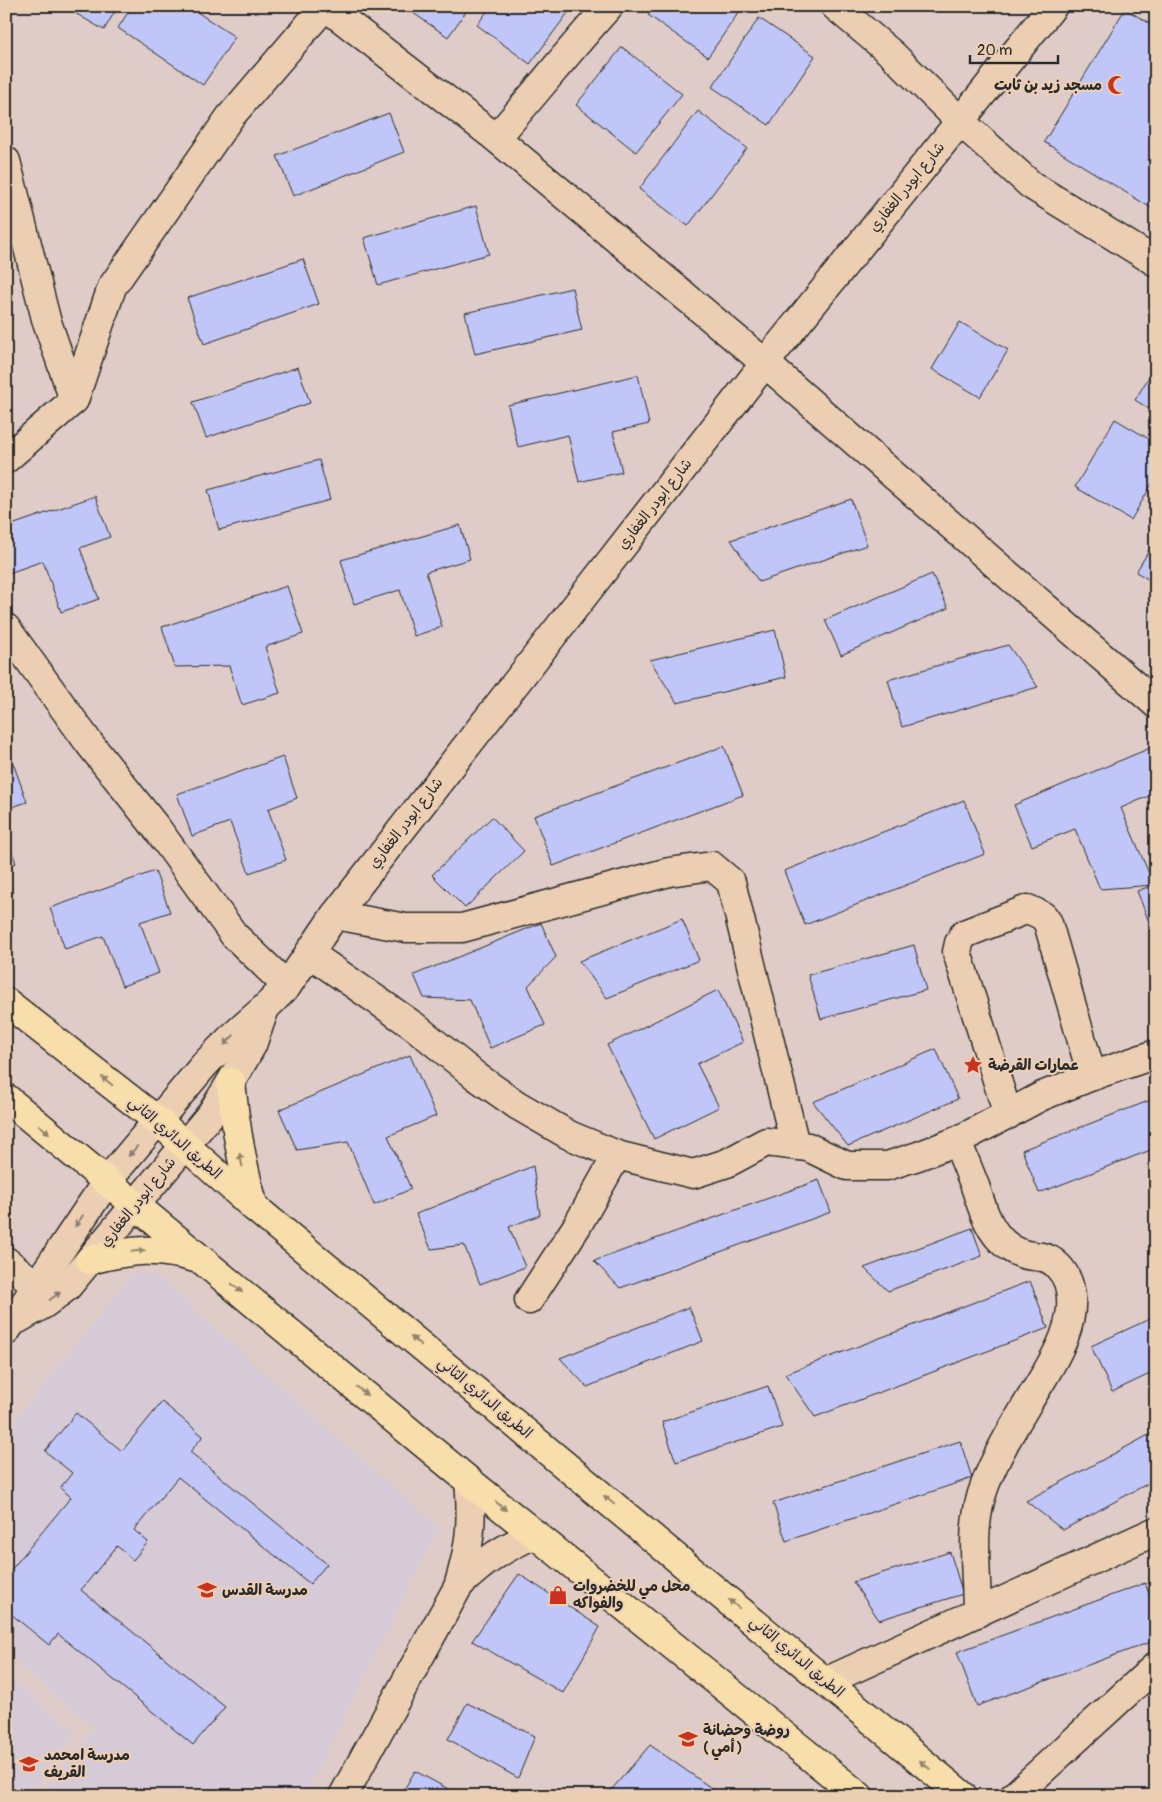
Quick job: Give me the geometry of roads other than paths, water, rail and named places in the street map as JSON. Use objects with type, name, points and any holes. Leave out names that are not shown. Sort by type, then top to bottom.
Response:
[{"type":"main road","name":"الطريق الدائري الثاني","points":[[6,1002],[158,1121],[254,1207],[827,1681],[963,1796]]},
{"type":"main road","points":[[231,1082],[238,1146],[254,1207]]},
{"type":"main road","points":[[6,1098],[469,1481],[859,1796]]},
{"type":"main road","points":[[90,1260],[119,1253],[148,1250],[177,1253],[205,1261]]},
{"type":"street","points":[[6,459],[74,400],[112,287],[230,117],[325,6],[496,138],[766,363],[1156,704]]},
{"type":"street","points":[[496,138],[609,6]]},
{"type":"street","points":[[835,6],[892,54],[960,121],[1031,185],[1156,262]]},
{"type":"street","name":"شارع ابودر الغفاري","points":[[10,1326],[107,1181],[205,1064],[287,986],[335,915],[766,363],[1053,6]]},
{"type":"street","points":[[6,161],[46,319],[74,400]]},
{"type":"street","points":[[6,628],[88,743],[158,830],[234,934],[287,986]]},
{"type":"street","points":[[335,915],[406,928],[462,928],[669,872],[712,866],[731,882],[795,1145]]},
{"type":"street","points":[[1008,1115],[957,952],[964,934],[1028,909],[1043,916],[1048,922],[1092,1076]]},
{"type":"street","points":[[310,954],[414,1026],[478,1077],[517,1105],[569,1135],[617,1156],[693,1174],[727,1163],[766,1142],[808,1147],[847,1166],[887,1166],[956,1141],[1042,1096],[1156,1054]]},
{"type":"street","name":"شارع ابودر الغفاري","points":[[10,1326],[67,1287],[211,1114],[252,1045],[266,1007]]},
{"type":"street","points":[[956,1141],[985,1216],[998,1237],[1009,1248],[1025,1255],[1045,1258],[1060,1267],[1068,1283],[1071,1302],[1068,1324],[1060,1347],[1046,1375],[1005,1443],[984,1486],[978,1514],[974,1552],[977,1613]]},
{"type":"street","points":[[529,1300],[577,1226],[617,1156]]},
{"type":"street","points":[[6,1261],[36,1286]]},
{"type":"street","points":[[343,1796],[458,1586],[466,1561],[471,1534],[472,1508],[469,1481]]},
{"type":"street","points":[[827,1681],[1156,1532]]},
{"type":"street","points":[[458,1586],[480,1564],[506,1546],[535,1534]]},
{"type":"street","points":[[1014,1796],[1156,1666]]},
{"type":"place","name":"مسجد زيد بن ثابت","points":[[1117,85]]},
{"type":"place","name":"عمارات القرضة","points":[[973,1065]]},
{"type":"place","name":"مدرسة القدس","points":[[207,1590]]},
{"type":"place","name":"محل مي للخضروات والفواكه","points":[[558,1595]]},
{"type":"place","name":"روضة وحضانة ( أمي )","points":[[688,1739]]},
{"type":"place","name":"مدرسة امحمد القريف","points":[[29,1764]]}]
